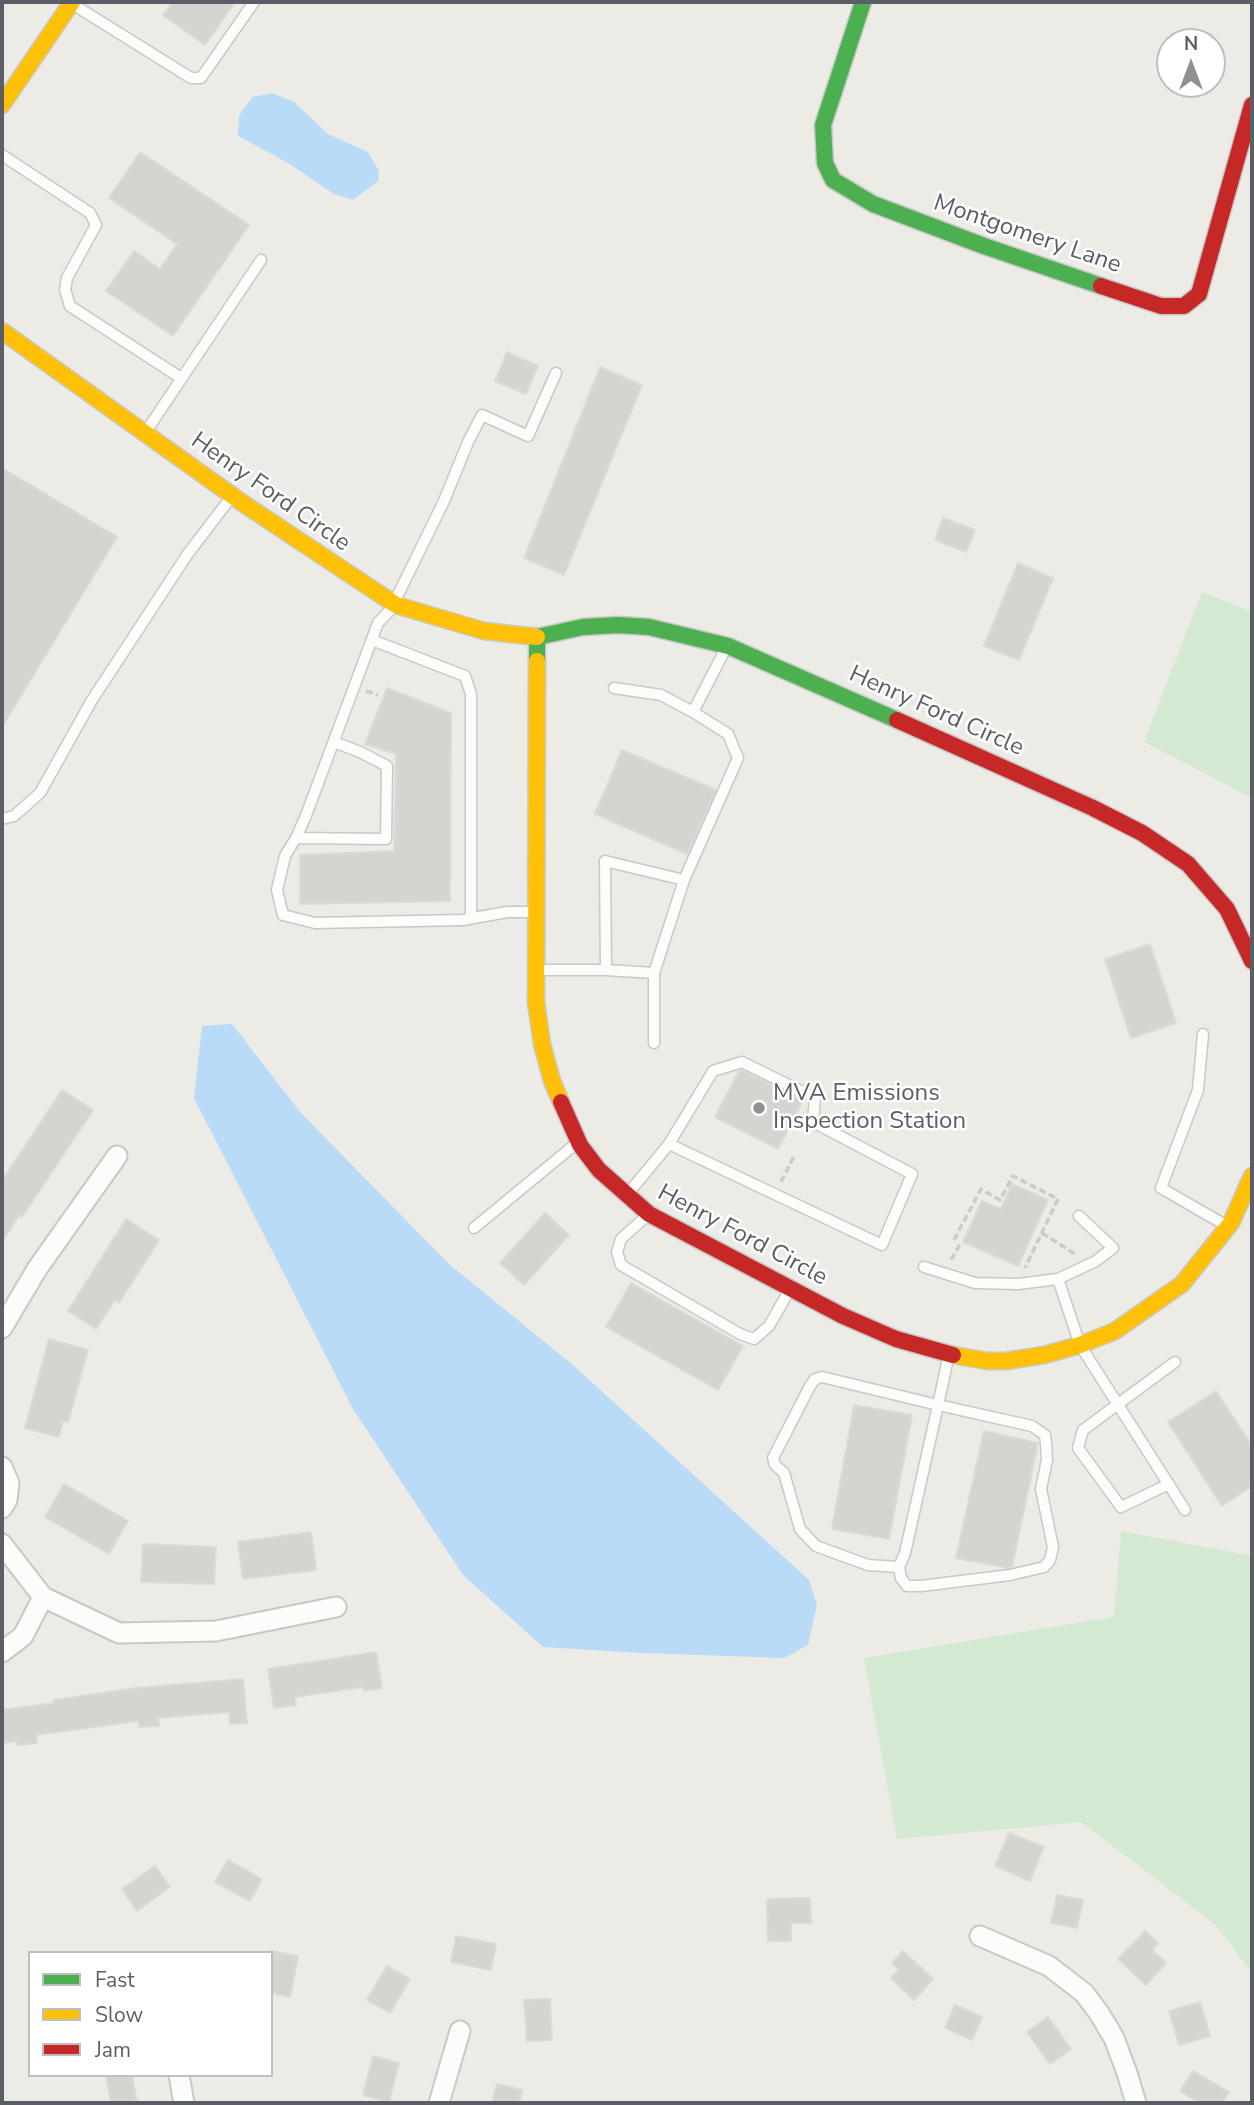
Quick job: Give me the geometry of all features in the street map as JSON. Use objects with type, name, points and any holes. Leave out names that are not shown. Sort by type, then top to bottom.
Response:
[{"type":"street","points":[[2,105],[71,2]]},
{"type":"street","name":"Montgomery Lane","points":[[863,2],[823,125],[825,163],[833,180],[873,204],[984,246],[1161,306],[1184,306],[1199,294],[1252,106]]},
{"type":"street","name":"Henry Ford Circle","points":[[2,331],[232,495],[395,604],[484,631],[537,637],[583,627],[618,625],[649,627],[728,646],[1069,797],[1142,833],[1188,864],[1203,880],[1227,909],[1252,961]]},
{"type":"street","name":"Henry Ford Circle","points":[[537,637],[536,1002],[542,1044],[552,1081],[579,1141],[599,1170],[649,1214],[843,1316],[896,1339],[949,1354],[1006,1360],[1044,1355],[1080,1345],[1115,1331],[1164,1298],[1182,1283],[1209,1252],[1227,1227],[1252,1176]]},
{"type":"street","points":[[2,1328],[37,1269],[117,1156]]},
{"type":"street","points":[[2,1467],[9,1483],[7,1500],[2,1508]]},
{"type":"street","points":[[2,1544],[43,1597],[118,1633],[216,1631],[335,1607]]},
{"type":"street","points":[[2,1652],[23,1636],[43,1597]]},
{"type":"street","points":[[980,1936],[1049,1966],[1084,1993],[1114,2038],[1136,2103]]},
{"type":"street","points":[[439,2103],[460,2031]]},
{"type":"street","points":[[178,2077],[184,2103]]},
{"type":"lane","points":[[71,2],[191,78],[201,78],[254,2]]},
{"type":"lane","points":[[2,155],[90,212],[96,225],[67,278],[65,289],[70,306],[181,378]]},
{"type":"lane","points":[[145,433],[261,260]]},
{"type":"lane","points":[[536,912],[507,912],[471,918],[315,923],[283,915],[277,890],[285,856],[296,838],[378,623],[395,604],[482,415],[528,436],[556,373]]},
{"type":"lane","points":[[2,819],[14,816],[40,793],[92,700],[187,555],[232,495]]},
{"type":"lane","points":[[372,640],[465,676],[471,694],[471,918]]},
{"type":"lane","points":[[693,712],[728,646]]},
{"type":"lane","points":[[614,688],[661,695],[693,712],[728,733],[738,758],[684,880],[654,973],[654,1043]]},
{"type":"lane","points":[[296,838],[386,839],[387,766],[334,742]]},
{"type":"lane","points":[[606,970],[605,861],[684,880]]},
{"type":"lane","points":[[536,970],[654,973]]},
{"type":"lane","points":[[1203,1034],[1198,1090],[1161,1188],[1227,1227]]},
{"type":"lane","points":[[626,1196],[669,1144],[713,1071],[742,1062],[815,1098],[813,1122],[912,1174],[882,1245],[669,1144]]},
{"type":"lane","points":[[474,1228],[579,1141]]},
{"type":"lane","points":[[649,1214],[621,1239],[617,1252],[621,1265],[740,1334],[754,1339],[769,1326],[790,1289]]},
{"type":"lane","points":[[925,1267],[975,1283],[1058,1279],[1097,1261],[1113,1248],[1079,1216]]},
{"type":"lane","points":[[1058,1279],[1080,1345],[1185,1510]]},
{"type":"lane","points":[[899,1567],[868,1565],[816,1546],[800,1529],[784,1473],[775,1465],[773,1458],[816,1379],[822,1377],[938,1405],[1032,1426],[1045,1435],[1047,1460],[1041,1489],[1053,1547],[1050,1560],[1044,1567],[1010,1575],[921,1586],[907,1586],[901,1578],[899,1567],[938,1405],[949,1354]]},
{"type":"lane","points":[[1169,1484],[1121,1507],[1078,1448],[1083,1430],[1175,1362]]},
{"type":"path","points":[[774,1194],[794,1156]]},
{"type":"path","points":[[954,1240],[981,1189],[1000,1200],[1013,1176],[1058,1199],[1024,1270]]},
{"type":"path","points":[[1042,1233],[1077,1255]]},
{"type":"path","points":[[944,1273],[960,1244]]},
{"type":"green space","points":[[1202,592],[1252,612],[1252,798],[1144,742]]},
{"type":"green space","points":[[1121,1531],[1252,1556],[1252,1973],[1215,1924],[1081,1822],[897,1839],[864,1658],[1114,1617]]},
{"type":"water","points":[[272,93],[294,102],[328,134],[368,152],[379,171],[378,181],[353,200],[334,194],[288,163],[238,136],[239,116],[252,97]]},
{"type":"water","points":[[232,1024],[301,1113],[449,1264],[574,1366],[809,1580],[817,1605],[808,1645],[784,1658],[543,1647],[463,1575],[353,1409],[194,1098],[202,1026]]},
{"type":"building","points":[[173,2],[235,2],[205,45],[163,15]]},
{"type":"building","points":[[140,152],[249,225],[173,336],[106,291],[134,251],[160,269],[177,244],[109,198]]},
{"type":"building","points":[[507,352],[538,366],[526,394],[495,381]]},
{"type":"building","points":[[600,367],[642,385],[564,575],[524,558]]},
{"type":"building","points":[[2,468],[117,537],[2,727]]},
{"type":"building","points":[[943,518],[975,530],[966,552],[935,540]]},
{"type":"building","points":[[1018,563],[1053,578],[1019,660],[984,646]]},
{"type":"building","points":[[387,688],[451,713],[450,901],[300,904],[300,855],[394,851],[396,754],[365,744]]},
{"type":"building","points":[[622,750],[716,790],[687,854],[595,814]]},
{"type":"building","points":[[1150,944],[1176,1023],[1131,1038],[1105,959]]},
{"type":"building","name":"MVA Emissions Inspection Station","points":[[741,1070],[803,1100],[778,1149],[715,1117]]},
{"type":"building","points":[[62,1090],[93,1110],[22,1217],[19,1215],[2,1242],[2,1181]]},
{"type":"building","points":[[1012,1184],[1048,1200],[1018,1266],[963,1242],[982,1201],[1001,1209]]},
{"type":"building","points":[[545,1213],[569,1235],[524,1285],[500,1263]]},
{"type":"building","points":[[126,1219],[159,1240],[119,1303],[115,1300],[96,1329],[68,1311]]},
{"type":"building","points":[[631,1283],[743,1346],[718,1390],[606,1327]]},
{"type":"building","points":[[49,1339],[88,1350],[68,1422],[63,1421],[59,1437],[25,1428]]},
{"type":"building","points":[[1216,1391],[1252,1446],[1252,1486],[1222,1506],[1168,1422]]},
{"type":"building","points":[[854,1405],[912,1415],[889,1539],[832,1529]]},
{"type":"building","points":[[984,1431],[1038,1443],[1012,1567],[1009,1568],[956,1558]]},
{"type":"building","points":[[64,1484],[128,1521],[109,1554],[45,1517]]},
{"type":"building","points":[[311,1532],[316,1570],[243,1579],[238,1542]]},
{"type":"building","points":[[143,1544],[216,1547],[214,1584],[141,1582]]},
{"type":"building","points":[[376,1652],[382,1688],[364,1691],[363,1687],[295,1697],[296,1705],[274,1708],[268,1669]]},
{"type":"building","points":[[243,1679],[247,1723],[230,1724],[229,1712],[158,1718],[159,1726],[139,1727],[138,1721],[36,1735],[37,1743],[2,1743],[2,1710],[136,1688]]},
{"type":"building","points":[[1009,1833],[1044,1847],[1030,1881],[995,1866]]},
{"type":"building","points":[[228,1860],[262,1879],[250,1901],[215,1882]]},
{"type":"building","points":[[155,1866],[170,1887],[137,1911],[122,1889]]},
{"type":"building","points":[[1057,1895],[1083,1900],[1077,1928],[1051,1923]]},
{"type":"building","points":[[810,1898],[811,1923],[791,1923],[791,1941],[768,1941],[767,1899]]},
{"type":"building","points":[[1145,1931],[1158,1943],[1152,1950],[1166,1963],[1146,1985],[1118,1959]]},
{"type":"building","points":[[456,1936],[496,1944],[491,1970],[451,1962]]},
{"type":"building","points":[[273,1951],[298,1956],[290,1997],[273,1993]]},
{"type":"building","points":[[903,1951],[933,1979],[914,2000],[891,1978],[899,1970],[892,1963]]},
{"type":"building","points":[[387,1966],[410,1979],[390,2013],[367,2000]]},
{"type":"building","points":[[550,1999],[552,2040],[527,2041],[524,2000]]},
{"type":"building","points":[[1200,2002],[1210,2036],[1179,2045],[1169,2011]]},
{"type":"building","points":[[955,2005],[982,2017],[972,2040],[945,2028]]},
{"type":"building","points":[[1048,2017],[1071,2049],[1050,2064],[1027,2032]]},
{"type":"building","points":[[373,2056],[399,2063],[389,2102],[363,2095]]},
{"type":"building","points":[[1193,2071],[1229,2092],[1222,2103],[1200,2103],[1180,2091]]},
{"type":"building","points":[[106,2077],[132,2077],[137,2103],[111,2103]]},
{"type":"building","points":[[497,2084],[522,2090],[519,2103],[492,2103]]},
{"type":"traffic: fast","points":[[863,2],[823,125],[825,163],[833,180],[873,204],[1101,286]]},
{"type":"traffic: fast","points":[[537,661],[537,637],[583,627],[649,627],[728,646],[897,720]]},
{"type":"traffic: slow","points":[[2,105],[72,2]]},
{"type":"traffic: slow","points":[[2,331],[244,504],[396,605],[484,631],[537,637]]},
{"type":"traffic: slow","points":[[537,661],[536,1002],[542,1044],[561,1102]]},
{"type":"traffic: slow","points":[[953,1355],[987,1361],[1006,1361],[1044,1355],[1115,1331],[1182,1284],[1231,1223],[1252,1176]]},
{"type":"traffic: jam","points":[[1101,286],[1161,306],[1184,306],[1199,294],[1252,105]]},
{"type":"traffic: jam","points":[[897,720],[1093,808],[1142,833],[1188,864],[1227,909],[1252,961]]},
{"type":"traffic: jam","points":[[561,1102],[580,1145],[599,1170],[649,1214],[843,1316],[896,1339],[953,1355]]},
{"type":"place","name":"MVA Emissions Inspection Station","points":[[759,1108]]}]
